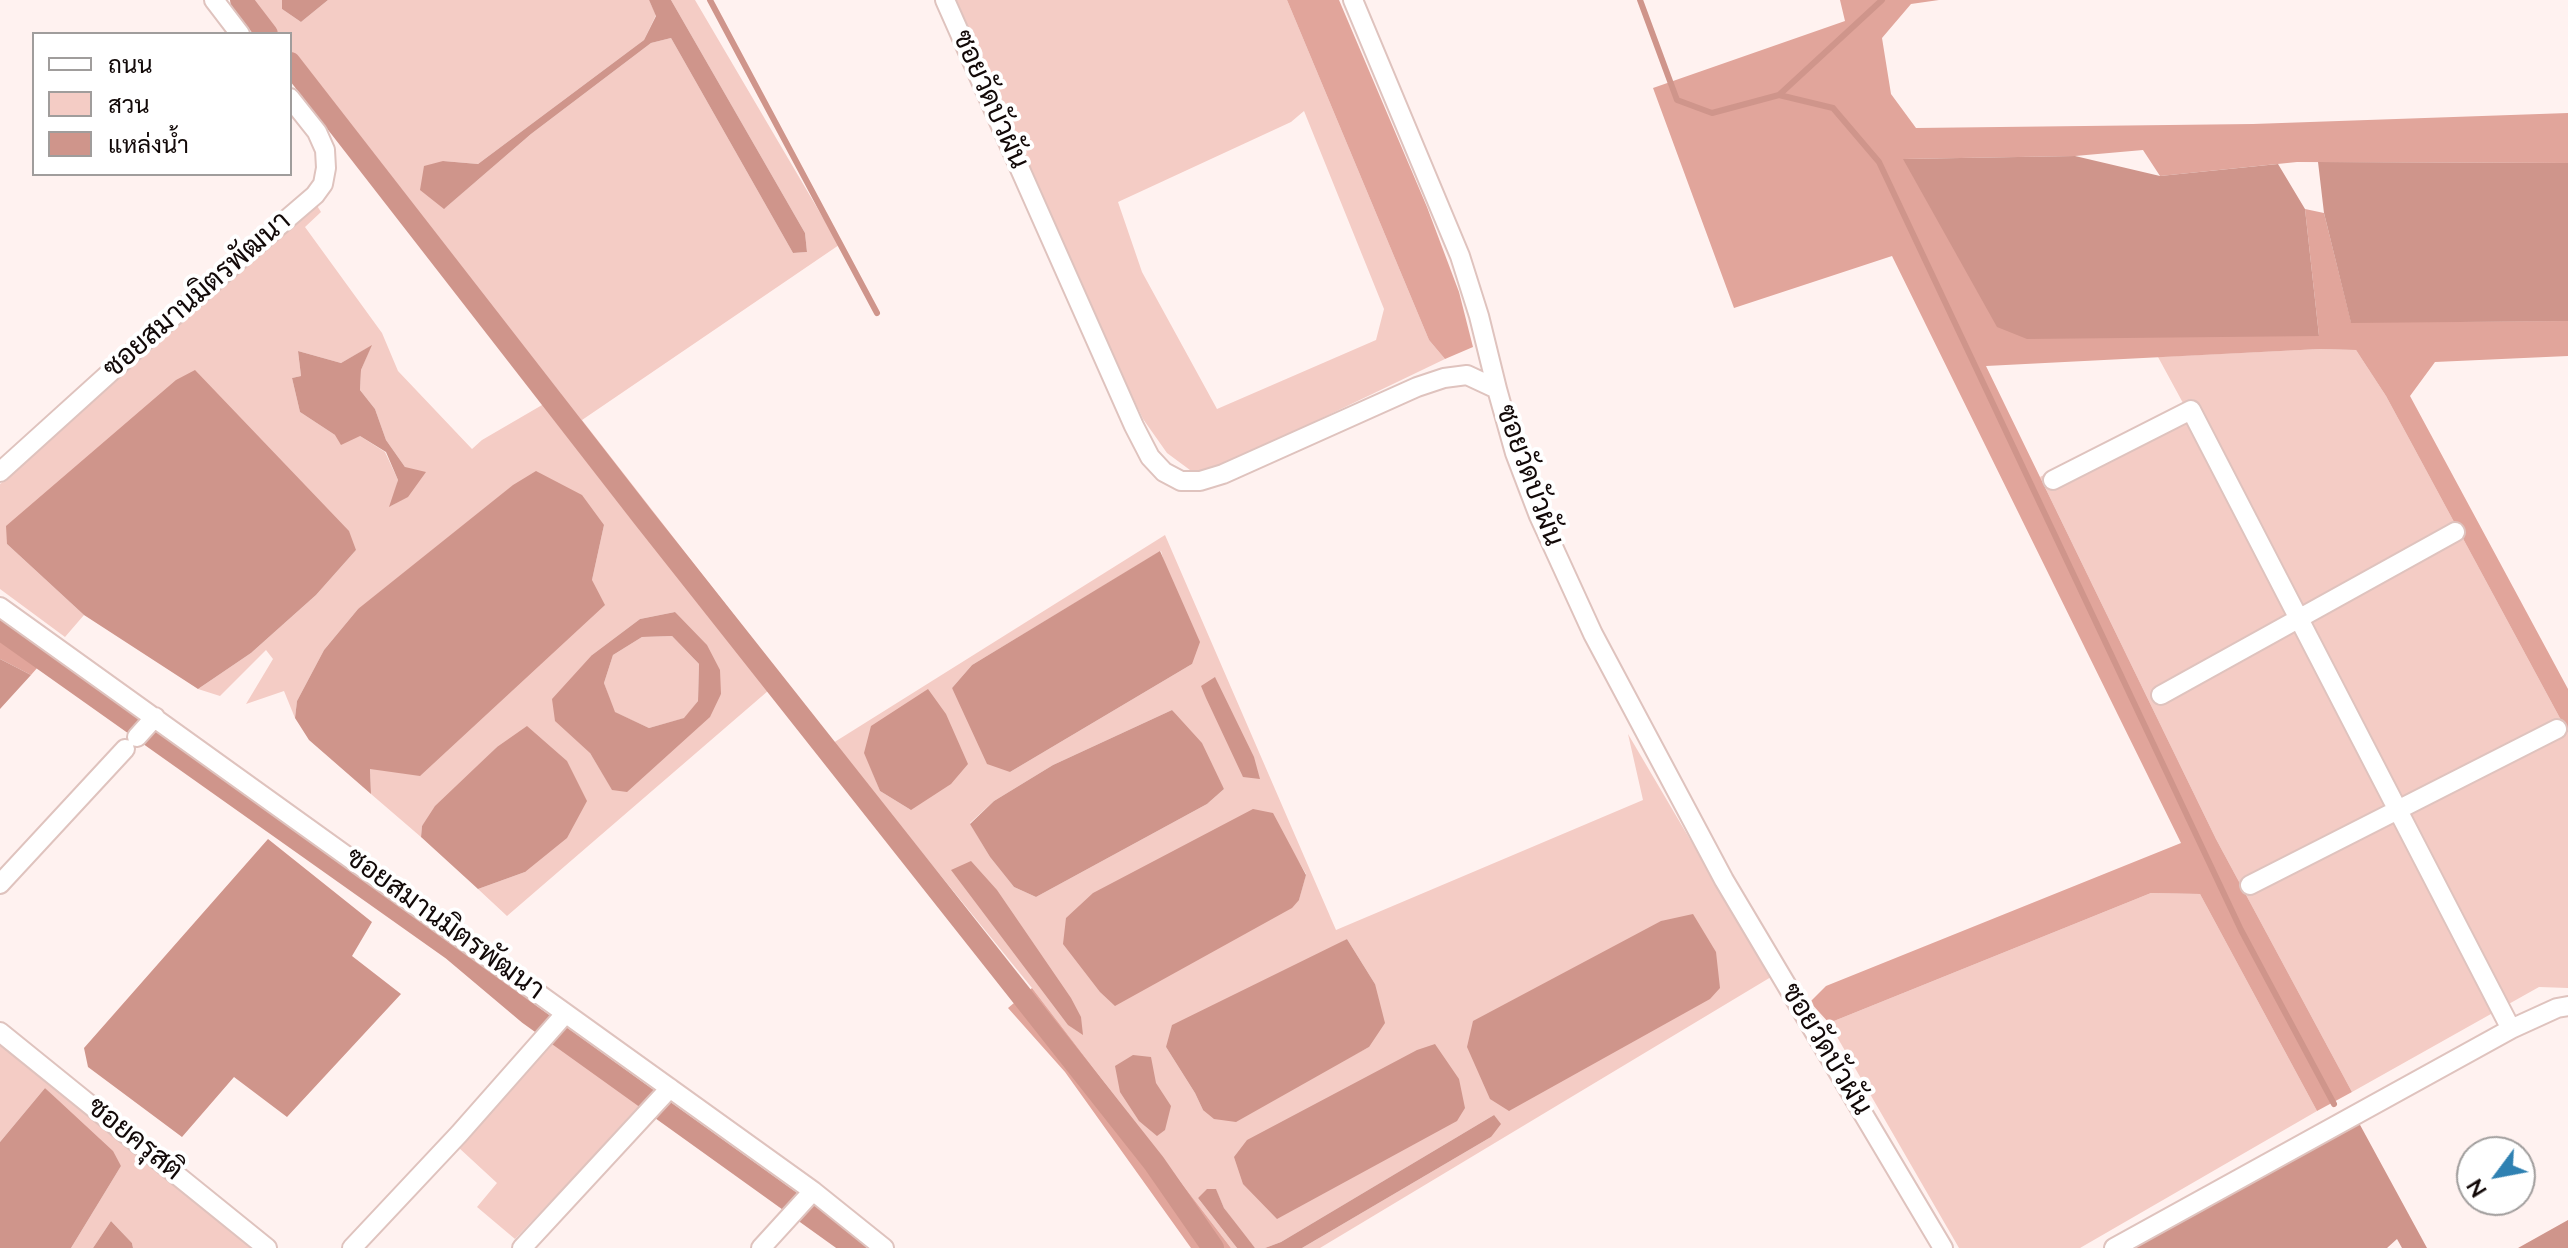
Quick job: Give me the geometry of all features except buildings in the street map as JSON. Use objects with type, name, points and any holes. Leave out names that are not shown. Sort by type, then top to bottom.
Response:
[{"type":"street","points":[[214,0],[238,32]]},
{"type":"street","name":"ซอยวัดบัวผัน","points":[[945,0],[1134,426],[1150,457],[1164,472],[1181,481],[1200,481],[1223,474],[1417,387],[1444,378],[1467,375],[1497,389],[1515,453],[1539,516],[1593,634],[1724,880],[1943,1248]]},
{"type":"street","points":[[1353,0],[1460,256],[1497,389]]},
{"type":"street","name":"ซอยสมานมิตรพัฒนา","points":[[0,472],[124,359],[315,195],[323,184],[325,150],[317,132],[292,101]]},
{"type":"street","points":[[2053,480],[2191,410],[2511,1029]]},
{"type":"street","points":[[2161,695],[2455,532]]},
{"type":"street","name":"ซอยสมานมิตรพัฒนา","points":[[0,607],[813,1191],[884,1248]]},
{"type":"street","points":[[0,884],[155,717]]},
{"type":"street","points":[[2250,885],[2557,729]]},
{"type":"street","points":[[2114,1248],[2511,1029],[2568,1006]]},
{"type":"street","points":[[352,1248],[565,1014]]},
{"type":"street","name":"ซอยครุสติ","points":[[0,1032],[267,1248]]},
{"type":"street","points":[[522,1248],[670,1088]]},
{"type":"street","points":[[761,1248],[813,1191]]},
{"type":"green space","points":[[282,0],[282,9],[301,22],[328,0],[649,0],[656,15],[644,40],[478,164],[443,161],[445,208],[531,134],[651,43],[671,38],[793,253],[807,252],[805,233],[671,0],[695,0],[839,245],[582,420],[783,678],[507,916],[478,889],[525,872],[497,747],[422,826],[421,837],[371,794],[370,768],[592,580],[604,525],[358,609],[324,650],[297,701],[295,718],[284,691],[246,704],[273,659],[266,650],[220,696],[198,689],[251,653],[316,595],[356,550],[7,544],[84,615],[65,637],[0,589],[0,484],[316,204],[321,212],[305,227],[382,333],[398,371],[472,449],[561,394],[292,59],[292,32],[270,32],[246,2]],"holes":[[[371,346],[361,370],[360,390],[375,409],[386,440],[405,467],[408,496],[391,506],[398,480],[385,452],[360,436],[335,435],[300,412],[292,378],[301,376],[298,351],[341,363]],[[675,612],[721,694],[612,789],[590,753],[592,655],[640,619]]]},
{"type":"green space","points":[[954,0],[1287,0],[1429,340],[1445,359],[1237,459],[1194,473],[1167,453],[1143,419],[1084,295]],"holes":[[[1304,111],[1384,309],[1376,340],[1217,409],[1142,272],[1118,202],[1291,122]]]},
{"type":"green space","points":[[2356,350],[2386,396],[2568,733],[2568,988],[2539,987],[2352,1092],[2216,839],[2040,477],[2183,403],[2158,357]]},
{"type":"green space","points":[[1165,535],[1336,930],[1643,800],[1628,734],[1771,977],[1320,1248],[1302,1248],[1491,1137],[1494,1115],[1281,1242],[1265,1248],[1255,1248],[1244,1236],[1224,1208],[1216,1190],[1198,1198],[1237,1248],[1231,1248],[1032,988],[833,743]],"holes":[[[1161,551],[1192,664],[1010,772],[952,688],[972,665]],[[1172,710],[1224,789],[1207,804],[1036,897],[1014,887],[990,857],[970,823],[994,801],[1053,765]],[[865,753],[911,810],[880,791]],[[1290,847],[1306,874],[1299,900]],[[1347,939],[1375,984],[1369,1047],[1321,1072],[1203,1110],[1166,1047]]]},
{"type":"green space","points":[[672,636],[699,664],[698,701],[685,718],[649,728],[614,712],[604,683],[613,655],[642,637]]},
{"type":"green space","points":[[2151,893],[2200,894],[2317,1111],[2080,1248],[1959,1248],[1829,1023]]},
{"type":"green space","points":[[566,1026],[650,1088],[648,1099],[515,1239],[477,1207],[497,1183],[458,1147]]},
{"type":"green space","points":[[0,1043],[252,1248],[133,1248],[111,1221],[93,1248],[71,1248],[121,1166],[45,1088],[0,1142]]},
{"type":"shaded area","points":[[1287,0],[1339,0],[1427,207],[1459,292],[1473,347],[1445,359],[1429,340]]},
{"type":"shaded area","points":[[1840,0],[1939,0],[1911,4],[1882,38],[1891,94],[1916,128],[2253,124],[2568,113],[2568,163],[2297,162],[2160,176],[2143,150],[2075,156],[1904,159],[2319,336],[2305,209],[2324,213],[2351,322],[2568,321],[2568,356],[2435,362],[2410,396],[2568,689],[2568,733],[2386,396],[2356,350],[2320,349],[1986,366],[2216,839],[2352,1092],[2317,1111],[2200,894],[2151,893],[1829,1023],[1810,1002],[1826,986],[2181,843],[1892,256],[1734,308],[1653,88],[1845,21]]},
{"type":"shaded area","points":[[0,613],[51,652],[31,675],[0,659]]},
{"type":"shaded area","points":[[1032,988],[1231,1248],[1191,1248],[1065,1072],[1008,1008]]},
{"type":"water","points":[[282,0],[328,0],[301,22],[282,9]]},
{"type":"water","points":[[649,0],[671,0],[805,233],[807,252],[793,253],[671,38],[651,43],[531,134],[444,209],[420,190],[424,166],[443,161],[478,164],[644,40],[656,16]]},
{"type":"water","points":[[2075,156],[2160,176],[2278,164],[2305,209],[2319,336],[2027,339],[1997,327],[1903,159]]},
{"type":"water","points":[[2318,162],[2568,163],[2568,321],[2351,323],[2324,213]]},
{"type":"water","points":[[372,345],[361,370],[360,390],[375,409],[386,440],[405,467],[426,472],[408,497],[389,507],[398,480],[386,452],[360,436],[341,445],[335,435],[300,412],[292,378],[301,376],[298,351],[341,363]]},
{"type":"water","points":[[195,370],[349,531],[356,550],[316,595],[251,653],[198,689],[84,615],[7,544],[6,526],[176,380]]},
{"type":"water","points":[[536,471],[582,495],[604,525],[592,580],[605,605],[420,776],[370,769],[371,794],[309,740],[295,718],[297,701],[324,650],[358,609],[513,485]]},
{"type":"water","points":[[1160,551],[1200,642],[1192,664],[1010,772],[987,764],[952,688],[972,665]]},
{"type":"water","points":[[675,612],[707,645],[720,670],[721,694],[710,717],[627,792],[612,790],[590,753],[555,721],[552,699],[592,655],[640,619]],"holes":[[[672,636],[699,664],[698,701],[684,718],[649,728],[615,712],[604,683],[613,655],[642,637]]]},
{"type":"water","points":[[0,659],[31,675],[0,709]]},
{"type":"water","points":[[1215,677],[1254,757],[1260,779],[1243,777],[1206,698],[1201,686]]},
{"type":"water","points":[[928,689],[946,714],[968,764],[951,784],[911,810],[880,791],[864,753],[871,726]]},
{"type":"water","points":[[1172,710],[1202,743],[1224,789],[1207,804],[1036,897],[1014,887],[990,857],[970,824],[994,801],[1053,765]]},
{"type":"water","points":[[527,726],[567,761],[587,801],[567,838],[525,872],[478,889],[421,837],[422,826],[435,806],[497,747]]},
{"type":"water","points":[[1253,809],[1273,813],[1306,875],[1299,900],[1292,908],[1115,1006],[1100,992],[1063,944],[1066,918],[1093,893]]},
{"type":"water","points":[[268,839],[372,922],[352,956],[401,994],[287,1117],[234,1077],[182,1137],[88,1067],[84,1048]]},
{"type":"water","points":[[971,861],[997,890],[1071,998],[1081,1017],[1083,1035],[1068,1025],[951,870]]},
{"type":"water","points":[[1693,914],[1716,952],[1720,988],[1710,999],[1509,1111],[1490,1099],[1467,1047],[1473,1021],[1661,921]]},
{"type":"water","points":[[1347,939],[1375,984],[1385,1023],[1369,1047],[1236,1122],[1214,1119],[1203,1110],[1166,1047],[1172,1025]]},
{"type":"water","points":[[1435,1044],[1459,1079],[1465,1108],[1457,1121],[1277,1219],[1243,1184],[1234,1157],[1247,1140],[1417,1050]]},
{"type":"water","points":[[1133,1055],[1151,1057],[1156,1083],[1171,1106],[1165,1130],[1157,1136],[1139,1121],[1120,1092],[1115,1066]]},
{"type":"water","points":[[45,1088],[113,1151],[121,1166],[71,1248],[0,1248],[0,1142]]},
{"type":"water","points":[[1494,1115],[1501,1124],[1491,1137],[1302,1248],[1265,1248],[1281,1242]]},
{"type":"water","points":[[2359,1123],[2427,1248],[2402,1248],[2397,1239],[2387,1248],[2134,1248]]},
{"type":"water","points":[[1207,1189],[1216,1189],[1224,1208],[1255,1248],[1237,1248],[1198,1198]]},
{"type":"water","points":[[2568,1220],[2568,1248],[2518,1248]]},
{"type":"water","points":[[111,1221],[132,1243],[133,1248],[93,1248]]},
{"type":"waterway","points":[[241,0],[265,32]]},
{"type":"waterway","points":[[710,0],[877,313]]},
{"type":"waterway","points":[[1640,0],[1677,100],[1712,113],[1779,95],[1882,0]]},
{"type":"waterway","points":[[292,66],[643,517],[1154,1163],[1213,1248]]},
{"type":"waterway","points":[[1779,95],[1833,108],[1879,162],[2241,930],[2334,1104]]},
{"type":"waterway","points":[[0,629],[453,950],[529,1014],[855,1248]]}]
